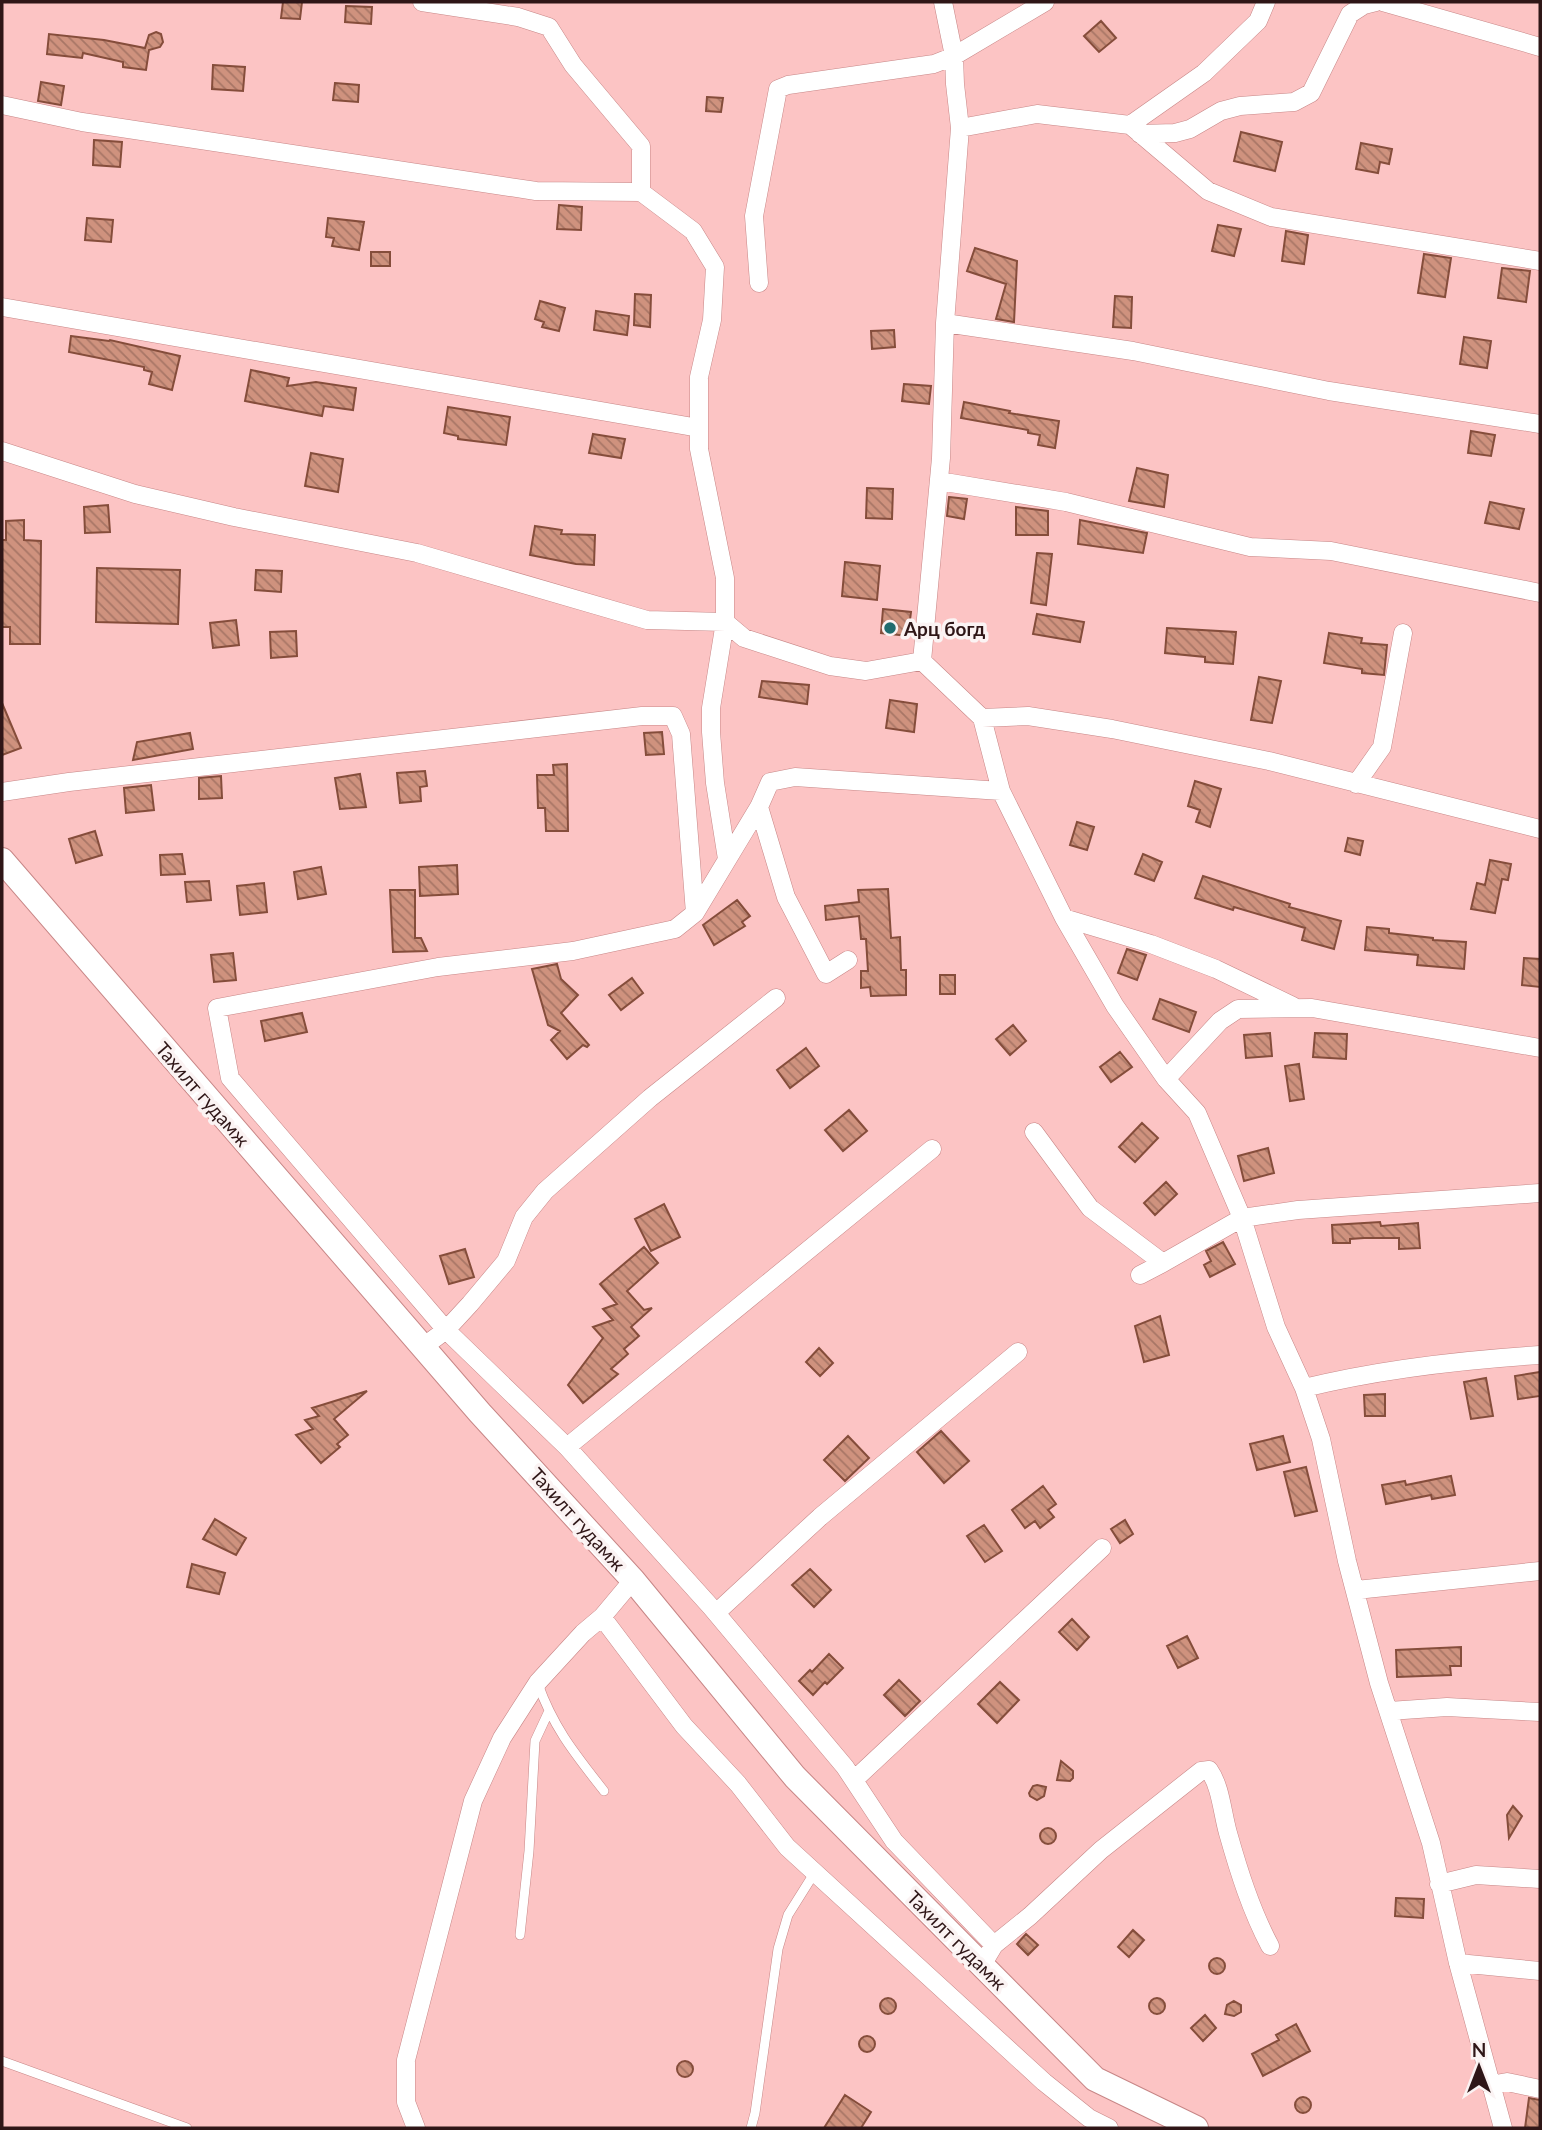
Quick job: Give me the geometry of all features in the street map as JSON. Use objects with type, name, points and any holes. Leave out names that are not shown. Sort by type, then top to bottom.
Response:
[{"type":"main road","name":"Тахилт гудамж","points":[[2,860],[423,1347],[634,1580],[795,1777],[988,1955],[1095,2079],[1196,2128]]},
{"type":"street","points":[[422,2],[518,17],[550,27],[573,65],[640,146],[640,192]]},
{"type":"street","points":[[922,661],[939,481],[945,323],[960,128],[954,56],[943,2]]},
{"type":"street","points":[[759,283],[754,216],[778,89],[788,85],[934,64],[954,56],[1045,2]]},
{"type":"street","points":[[1135,130],[1204,72],[1258,21],[1266,2]]},
{"type":"street","points":[[960,128],[1037,114],[1135,130],[1175,133],[1190,129],[1221,111],[1240,106],[1294,102],[1311,93],[1350,14],[1363,5],[1376,2]]},
{"type":"street","points":[[1383,2],[1540,47]]},
{"type":"street","points":[[2,105],[82,122],[536,191],[640,192],[693,230],[715,267],[712,320],[699,377],[699,449],[725,578],[725,622],[711,708],[711,732],[715,783],[727,859]]},
{"type":"street","points":[[1135,130],[1208,191],[1271,217],[1540,261]]},
{"type":"street","points":[[2,307],[699,428]]},
{"type":"street","points":[[945,323],[1133,351],[1329,391],[1540,424]]},
{"type":"street","points":[[2,451],[135,494],[417,553],[647,620],[725,622],[744,638],[830,666],[866,671],[922,661]]},
{"type":"street","points":[[939,481],[1066,502],[1250,547],[1331,551],[1540,593]]},
{"type":"street","points":[[1356,783],[1382,747],[1404,633]]},
{"type":"street","points":[[922,661],[982,718],[1001,791],[1064,918],[1115,1006],[1166,1079],[1197,1113],[1242,1218],[1276,1327],[1304,1388],[1321,1439],[1347,1561],[1379,1683],[1431,1843],[1458,1963],[1503,2128]]},
{"type":"street","points":[[2,792],[642,716],[673,716],[681,734],[695,913]]},
{"type":"street","points":[[982,718],[1028,716],[1112,729],[1269,761],[1540,829]]},
{"type":"street","points":[[1001,791],[795,777],[770,782],[759,807],[695,913],[675,929],[573,951],[438,967],[217,1008],[230,1078],[446,1330],[567,1447],[716,1613],[854,1780],[894,1841],[988,1955],[1101,1850],[1201,1771],[1209,1770],[1214,1777],[1227,1831],[1253,1915],[1270,1946]]},
{"type":"street","points":[[759,807],[786,897],[825,974],[848,960]]},
{"type":"street","points":[[1064,918],[1151,944],[1203,964],[1296,1008]]},
{"type":"street","points":[[423,1347],[446,1330],[506,1261],[524,1217],[545,1191],[650,1098],[776,998]]},
{"type":"street","points":[[1166,1079],[1220,1021],[1238,1009],[1312,1008],[1540,1048]]},
{"type":"street","points":[[1034,1132],[1090,1208],[1163,1263]]},
{"type":"street","points":[[567,1447],[932,1149]]},
{"type":"street","points":[[1140,1275],[1242,1218],[1298,1210],[1540,1193]]},
{"type":"street","points":[[716,1613],[820,1517],[1018,1352]]},
{"type":"street","points":[[1304,1388],[1350,1377],[1444,1363],[1540,1355]]},
{"type":"street","points":[[854,1780],[1102,1548]]},
{"type":"street","points":[[1356,1590],[1540,1571]]},
{"type":"street","points":[[416,2128],[406,2102],[406,2060],[473,1801],[502,1738],[538,1682],[634,1580]]},
{"type":"street","points":[[602,1617],[684,1726],[738,1784],[786,1847],[1088,2123],[1109,2128]]},
{"type":"street","points":[[1389,1712],[1447,1707],[1540,1712]]},
{"type":"street","points":[[1439,1884],[1476,1875],[1540,1879]]},
{"type":"street","points":[[1458,1963],[1540,1971]]},
{"type":"street","points":[[1490,2085],[1507,2082],[1540,2089]]},
{"type":"lane","points":[[538,1682],[548,1713],[569,1746],[604,1791]]},
{"type":"lane","points":[[520,1935],[529,1850],[535,1741],[548,1713]]},
{"type":"lane","points":[[751,2128],[778,1949],[788,1915],[815,1872]]},
{"type":"lane","points":[[2,2061],[187,2128]]},
{"type":"building","points":[[283,2],[302,2],[300,19],[281,18]]},
{"type":"building","points":[[346,6],[372,7],[371,24],[345,22]]},
{"type":"building","points":[[1101,21],[1116,38],[1099,52],[1084,36]]},
{"type":"building","points":[[156,32],[161,34],[163,42],[160,47],[149,50],[146,70],[123,67],[123,62],[83,53],[82,58],[47,54],[49,34],[145,48],[149,35]]},
{"type":"building","points":[[213,65],[245,67],[243,91],[212,89]]},
{"type":"building","points":[[41,82],[64,86],[61,105],[38,101]]},
{"type":"building","points":[[335,83],[359,85],[358,102],[333,100]]},
{"type":"building","points":[[707,97],[723,98],[721,112],[706,111]]},
{"type":"building","points":[[1241,132],[1282,142],[1275,171],[1234,161]]},
{"type":"building","points":[[94,140],[122,142],[120,167],[93,165]]},
{"type":"building","points":[[1361,143],[1392,149],[1389,164],[1380,162],[1378,173],[1356,169]]},
{"type":"building","points":[[559,205],[582,207],[581,230],[557,229]]},
{"type":"building","points":[[87,218],[113,220],[111,242],[85,240]]},
{"type":"building","points":[[328,218],[364,222],[359,250],[332,246],[334,238],[326,237]]},
{"type":"building","points":[[1218,225],[1241,229],[1234,256],[1212,251]]},
{"type":"building","points":[[1286,231],[1308,235],[1304,264],[1282,261]]},
{"type":"building","points":[[975,248],[1017,261],[1014,322],[996,319],[1006,284],[967,271]]},
{"type":"building","points":[[371,252],[390,252],[390,266],[371,266]]},
{"type":"building","points":[[1424,254],[1451,258],[1445,297],[1418,293]]},
{"type":"building","points":[[1502,268],[1530,271],[1526,302],[1498,298]]},
{"type":"building","points":[[635,294],[651,295],[650,327],[634,325]]},
{"type":"building","points":[[1115,296],[1132,297],[1131,328],[1113,327]]},
{"type":"building","points":[[540,301],[565,308],[559,331],[542,327],[544,322],[535,319]]},
{"type":"building","points":[[596,311],[629,316],[627,335],[594,330]]},
{"type":"building","points":[[894,330],[895,347],[872,349],[871,331]]},
{"type":"building","points":[[71,336],[110,340],[180,356],[172,390],[149,384],[152,372],[144,370],[144,367],[69,352]]},
{"type":"building","points":[[1464,337],[1491,341],[1487,368],[1460,364]]},
{"type":"building","points":[[251,370],[289,378],[287,386],[316,382],[356,388],[353,410],[324,406],[322,416],[245,401]]},
{"type":"building","points":[[904,384],[931,386],[929,404],[902,401]]},
{"type":"building","points":[[964,402],[1059,421],[1055,448],[1038,445],[1040,435],[1028,433],[1028,430],[961,418]]},
{"type":"building","points":[[448,407],[510,417],[506,445],[458,439],[458,436],[444,433]]},
{"type":"building","points":[[1471,431],[1495,435],[1491,456],[1468,453]]},
{"type":"building","points":[[593,434],[625,439],[621,458],[589,453]]},
{"type":"building","points":[[311,453],[343,459],[338,492],[305,486]]},
{"type":"building","points":[[1137,468],[1168,475],[1164,507],[1129,501]]},
{"type":"building","points":[[867,488],[893,489],[892,519],[866,518]]},
{"type":"building","points":[[949,497],[967,499],[964,519],[947,516]]},
{"type":"building","points":[[1490,502],[1524,509],[1519,529],[1485,523]]},
{"type":"building","points":[[108,505],[110,532],[85,533],[84,507]]},
{"type":"building","points":[[1016,507],[1048,511],[1048,535],[1016,535]]},
{"type":"building","points":[[24,520],[24,540],[41,541],[40,644],[10,644],[10,627],[2,627],[2,540],[6,540],[6,521]]},
{"type":"building","points":[[1080,520],[1147,533],[1143,553],[1078,544]]},
{"type":"building","points":[[535,526],[562,530],[561,534],[595,535],[594,565],[530,555]]},
{"type":"building","points":[[1037,553],[1052,554],[1046,605],[1031,603]]},
{"type":"building","points":[[845,562],[880,566],[877,600],[842,596]]},
{"type":"building","points":[[97,568],[180,570],[178,624],[96,622]]},
{"type":"building","points":[[256,570],[282,571],[281,592],[255,590]]},
{"type":"building","points":[[883,609],[911,612],[908,636],[881,633]]},
{"type":"building","points":[[1037,614],[1084,622],[1080,642],[1033,634]]},
{"type":"building","points":[[236,620],[239,645],[213,648],[210,623]]},
{"type":"building","points":[[1167,628],[1236,632],[1233,664],[1205,662],[1205,657],[1165,653]]},
{"type":"building","points":[[296,631],[297,656],[271,658],[270,632]]},
{"type":"building","points":[[1329,633],[1362,638],[1361,643],[1387,645],[1384,675],[1362,673],[1362,669],[1324,663]]},
{"type":"building","points":[[1259,677],[1281,681],[1272,723],[1251,720]]},
{"type":"building","points":[[762,681],[809,685],[807,704],[759,697]]},
{"type":"building","points":[[890,700],[917,704],[914,732],[886,728]]},
{"type":"building","points":[[2,703],[21,748],[2,755]]},
{"type":"building","points":[[662,732],[664,754],[646,755],[644,733]]},
{"type":"building","points":[[190,733],[193,749],[133,760],[137,742]]},
{"type":"building","points":[[567,764],[568,831],[546,831],[545,808],[538,808],[537,775],[554,775],[553,765]]},
{"type":"building","points":[[425,771],[427,786],[420,787],[421,801],[400,803],[397,773]]},
{"type":"building","points":[[360,774],[366,807],[340,809],[335,778]]},
{"type":"building","points":[[221,776],[222,798],[199,799],[199,778]]},
{"type":"building","points":[[1195,781],[1221,789],[1210,827],[1196,822],[1200,810],[1188,806]]},
{"type":"building","points":[[151,785],[154,810],[126,813],[124,788]]},
{"type":"building","points":[[1077,822],[1094,827],[1087,850],[1070,845]]},
{"type":"building","points":[[95,831],[102,855],[76,863],[69,839]]},
{"type":"building","points":[[1348,838],[1363,841],[1360,855],[1345,851]]},
{"type":"building","points":[[182,854],[185,874],[161,875],[160,855]]},
{"type":"building","points":[[1143,854],[1162,862],[1154,881],[1135,874]]},
{"type":"building","points":[[1490,860],[1511,864],[1508,880],[1502,879],[1495,913],[1471,909],[1477,883],[1485,885]]},
{"type":"building","points":[[457,865],[458,894],[420,896],[419,867]]},
{"type":"building","points":[[321,867],[326,894],[298,899],[294,872]]},
{"type":"building","points":[[1203,876],[1290,904],[1289,907],[1341,921],[1334,949],[1302,940],[1305,928],[1195,898]]},
{"type":"building","points":[[209,881],[211,900],[187,902],[185,882]]},
{"type":"building","points":[[264,883],[267,912],[240,915],[237,886]]},
{"type":"building","points":[[888,889],[891,938],[900,937],[901,970],[906,970],[906,995],[871,996],[870,987],[861,988],[861,971],[868,971],[866,939],[861,939],[859,916],[826,920],[825,906],[859,902],[858,890]]},
{"type":"building","points":[[390,890],[415,890],[415,938],[421,938],[427,951],[393,952]]},
{"type":"building","points":[[737,900],[750,916],[742,922],[745,926],[714,945],[703,925]]},
{"type":"building","points":[[1367,927],[1389,929],[1389,933],[1433,940],[1466,942],[1464,969],[1417,965],[1418,955],[1365,950]]},
{"type":"building","points":[[1127,949],[1146,955],[1137,980],[1118,973]]},
{"type":"building","points":[[233,953],[236,980],[214,982],[211,955]]},
{"type":"building","points":[[1524,958],[1540,959],[1540,987],[1522,985]]},
{"type":"building","points":[[557,964],[561,979],[578,995],[561,1013],[589,1045],[583,1045],[567,1059],[551,1040],[560,1031],[548,1025],[532,969]]},
{"type":"building","points":[[940,975],[955,975],[955,994],[940,994]]},
{"type":"building","points":[[632,978],[643,993],[621,1010],[609,995]]},
{"type":"building","points":[[1160,999],[1196,1012],[1189,1032],[1153,1019]]},
{"type":"building","points":[[302,1013],[307,1032],[265,1041],[261,1021]]},
{"type":"building","points":[[1013,1025],[1026,1041],[1010,1055],[996,1039]]},
{"type":"building","points":[[1270,1033],[1272,1056],[1246,1058],[1244,1035]]},
{"type":"building","points":[[1315,1033],[1347,1034],[1346,1059],[1313,1057]]},
{"type":"building","points":[[806,1048],[819,1066],[790,1088],[777,1070]]},
{"type":"building","points":[[1120,1052],[1132,1067],[1111,1082],[1100,1067]]},
{"type":"building","points":[[1299,1064],[1304,1099],[1290,1101],[1285,1066]]},
{"type":"building","points":[[849,1110],[867,1131],[843,1151],[825,1130]]},
{"type":"building","points":[[1142,1123],[1158,1138],[1135,1162],[1119,1147]]},
{"type":"building","points":[[1268,1148],[1274,1173],[1244,1181],[1238,1156]]},
{"type":"building","points":[[1166,1182],[1177,1194],[1155,1215],[1144,1203]]},
{"type":"building","points":[[664,1204],[680,1237],[651,1251],[635,1219]]},
{"type":"building","points":[[1380,1222],[1381,1226],[1418,1223],[1420,1248],[1399,1249],[1399,1238],[1350,1239],[1350,1243],[1333,1243],[1332,1225]]},
{"type":"building","points":[[1223,1242],[1235,1264],[1210,1277],[1204,1265],[1211,1261],[1206,1251]]},
{"type":"building","points":[[644,1247],[658,1263],[627,1291],[644,1310],[652,1308],[631,1327],[639,1336],[624,1349],[628,1354],[611,1369],[618,1374],[583,1403],[568,1385],[603,1338],[593,1327],[613,1320],[603,1309],[617,1304],[600,1284]]},
{"type":"building","points":[[465,1249],[474,1277],[449,1284],[440,1256]]},
{"type":"building","points":[[1160,1316],[1169,1355],[1144,1362],[1135,1326]]},
{"type":"building","points":[[819,1348],[833,1363],[820,1376],[806,1362]]},
{"type":"building","points":[[1540,1372],[1540,1396],[1518,1399],[1515,1376]]},
{"type":"building","points":[[1486,1378],[1493,1416],[1471,1419],[1464,1382]]},
{"type":"building","points":[[367,1391],[334,1419],[348,1435],[337,1444],[340,1447],[321,1463],[296,1435],[313,1429],[305,1420],[319,1416],[312,1408]]},
{"type":"building","points":[[1385,1394],[1385,1416],[1365,1416],[1364,1395]]},
{"type":"building","points":[[941,1431],[969,1461],[944,1483],[917,1452]]},
{"type":"building","points":[[848,1436],[869,1458],[845,1481],[824,1460]]},
{"type":"building","points":[[1283,1436],[1290,1462],[1257,1470],[1250,1444]]},
{"type":"building","points":[[1306,1467],[1317,1511],[1295,1516],[1284,1472]]},
{"type":"building","points":[[1451,1476],[1455,1495],[1432,1499],[1431,1495],[1386,1504],[1382,1485],[1405,1481],[1406,1485]]},
{"type":"building","points":[[1043,1486],[1056,1504],[1048,1510],[1054,1517],[1040,1528],[1035,1521],[1025,1528],[1012,1510]]},
{"type":"building","points":[[215,1519],[246,1538],[236,1555],[203,1539]]},
{"type":"building","points":[[1125,1520],[1133,1534],[1120,1543],[1111,1529]]},
{"type":"building","points":[[984,1525],[1002,1551],[985,1562],[967,1536]]},
{"type":"building","points":[[192,1564],[225,1573],[219,1594],[187,1587]]},
{"type":"building","points":[[810,1569],[831,1590],[814,1607],[792,1585]]},
{"type":"building","points":[[1072,1619],[1089,1637],[1077,1650],[1059,1632]]},
{"type":"building","points":[[1187,1636],[1198,1658],[1178,1668],[1167,1646]]},
{"type":"building","points":[[1461,1647],[1461,1666],[1450,1666],[1451,1675],[1397,1677],[1396,1650]]},
{"type":"building","points":[[829,1654],[843,1668],[813,1695],[799,1681]]},
{"type":"building","points":[[899,1680],[920,1701],[905,1716],[884,1695]]},
{"type":"building","points":[[1000,1682],[1019,1700],[997,1723],[978,1704]]},
{"type":"building","points":[[1061,1761],[1073,1771],[1070,1781],[1057,1780]]},
{"type":"building","points":[[1033,1786],[1046,1787],[1044,1796],[1037,1800],[1029,1793]]},
{"type":"building","points":[[1513,1806],[1522,1816],[1509,1838],[1507,1815]]},
{"type":"building","points":[[1048,1828],[1056,1836],[1048,1844],[1040,1836]]},
{"type":"building","points":[[1396,1898],[1424,1899],[1423,1918],[1395,1916]]},
{"type":"building","points":[[1133,1930],[1144,1940],[1129,1957],[1118,1947]]},
{"type":"building","points":[[1026,1934],[1038,1945],[1028,1955],[1017,1944]]},
{"type":"building","points":[[1217,1958],[1225,1966],[1217,1974],[1209,1966]]},
{"type":"building","points":[[888,1998],[896,2006],[888,2014],[880,2006]]},
{"type":"building","points":[[1157,1998],[1165,2006],[1157,2014],[1149,2006]]},
{"type":"building","points":[[1234,2001],[1241,2005],[1241,2012],[1234,2016],[1225,2014],[1227,2005]]},
{"type":"building","points":[[1205,2015],[1216,2028],[1203,2041],[1191,2028]]},
{"type":"building","points":[[1296,2024],[1310,2051],[1263,2076],[1252,2054],[1279,2040],[1276,2035]]},
{"type":"building","points":[[867,2036],[875,2044],[867,2052],[859,2044]]},
{"type":"building","points":[[685,2061],[693,2069],[685,2077],[677,2069]]},
{"type":"building","points":[[845,2095],[871,2112],[861,2128],[824,2128]]},
{"type":"building","points":[[1303,2097],[1311,2105],[1303,2113],[1295,2105]]},
{"type":"building","points":[[1529,2098],[1540,2100],[1540,2128],[1525,2128]]},
{"type":"place","name":"Арц богд","points":[[890,628]]}]
